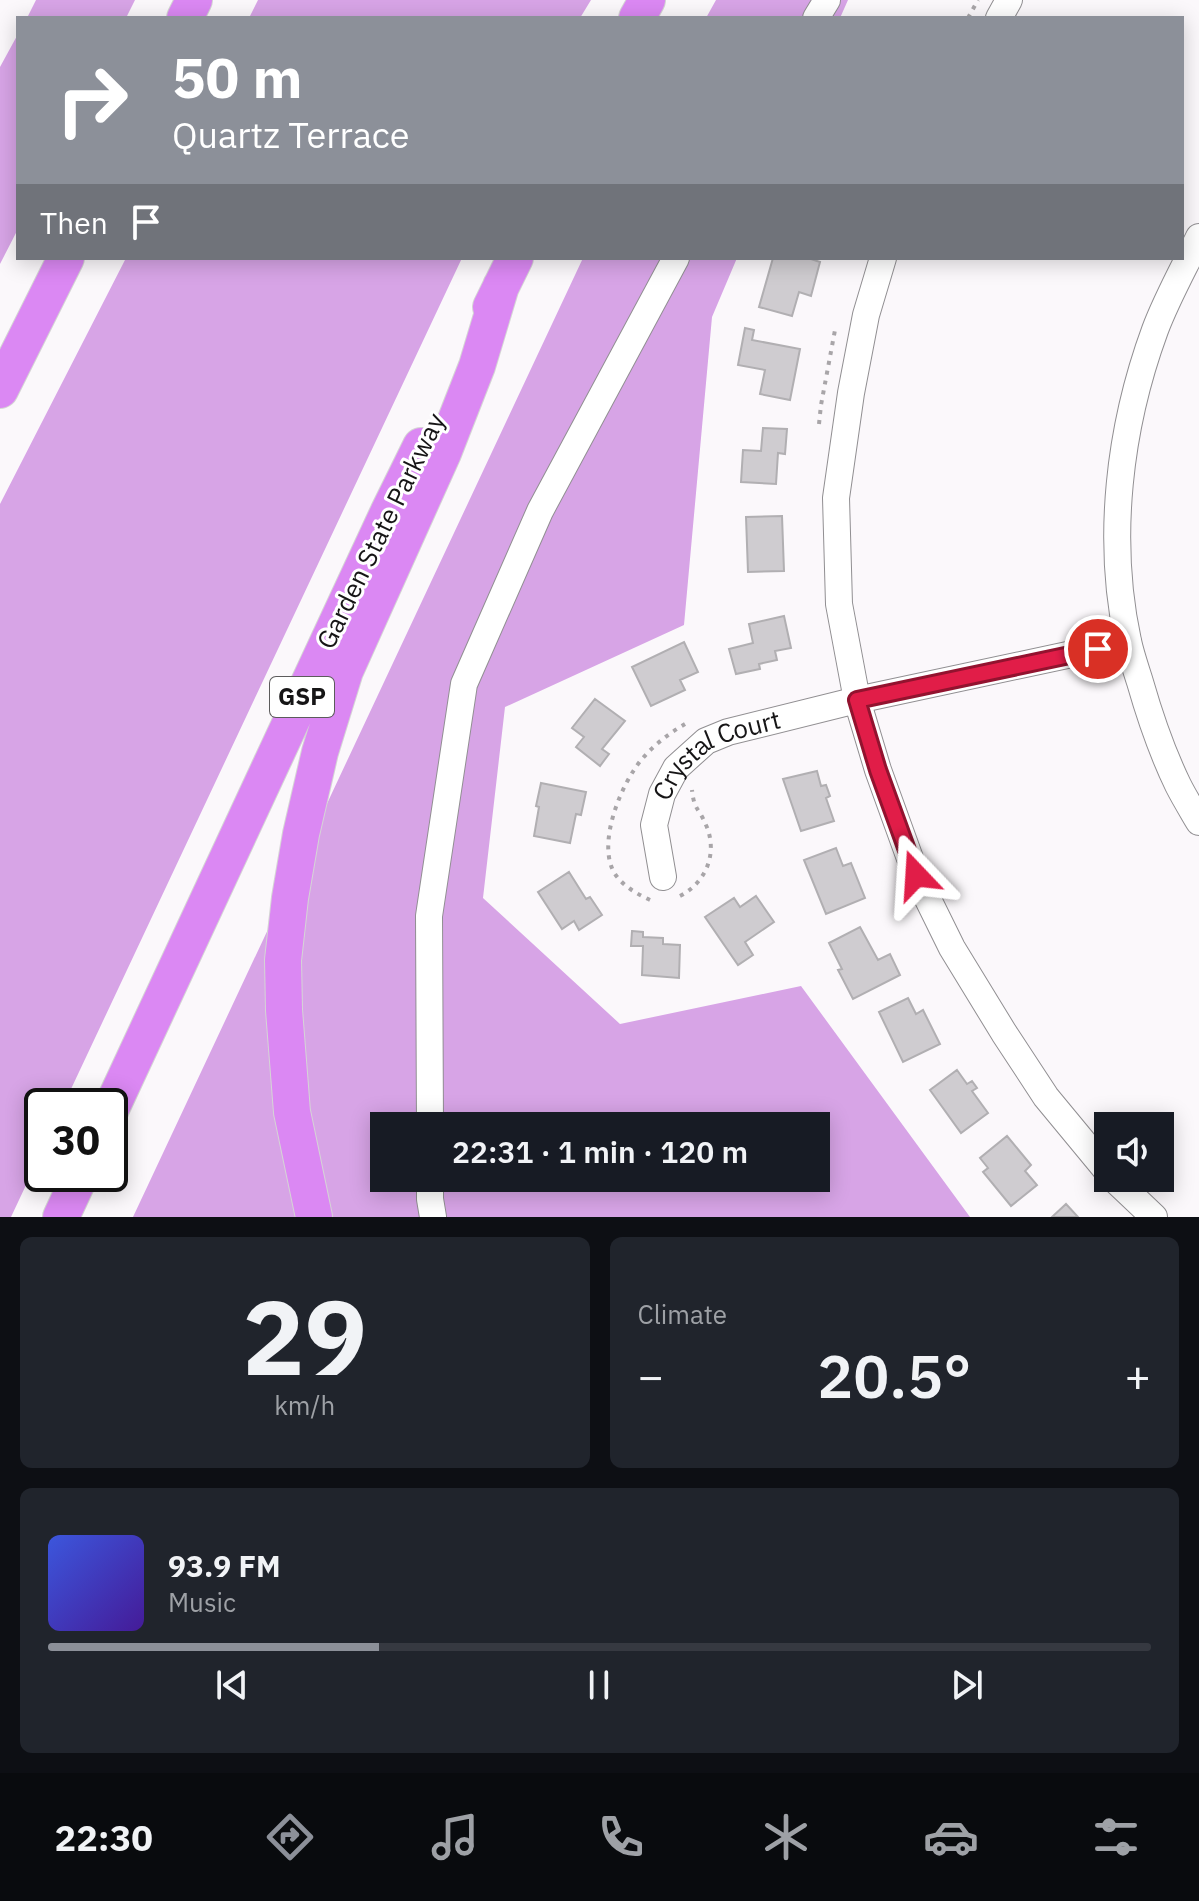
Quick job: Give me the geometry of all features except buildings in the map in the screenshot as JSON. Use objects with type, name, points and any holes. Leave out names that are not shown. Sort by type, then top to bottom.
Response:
[{"type":"highway","points":[[0,351],[53,260]]},
{"type":"highway","points":[[0,390],[65,260]]},
{"type":"highway","points":[[288,1217],[292,1112],[283,960],[301,834],[320,752],[345,671],[437,467],[477,366],[508,272]]},
{"type":"highway","name":"Garden State Parkway","points":[[121,1088],[388,513],[508,272]]},
{"type":"highway","points":[[292,1112],[314,1217]]},
{"type":"highway","points":[[61,1217],[73,1192]]},
{"type":"street","points":[[1197,246],[1155,330],[1136,394],[1122,458],[1118,573],[1128,642],[1149,713],[1178,784],[1199,822]]},
{"type":"street","points":[[430,1112],[429,916],[464,684],[540,511],[675,260]]},
{"type":"street","points":[[882,260],[866,315],[836,498],[839,604],[857,700],[878,770],[916,875],[952,948],[1046,1097],[1094,1155]]},
{"type":"street","name":"Crystal Court","points":[[666,892],[654,825],[662,794],[676,768],[706,741],[728,732],[857,700],[1128,642]]},
{"type":"street","points":[[430,1192],[433,1217]]},
{"type":"street","points":[[1128,1192],[1154,1217]]},
{"type":"path","points":[[818,432],[836,328]]},
{"type":"path","points":[[687,723],[669,734],[640,761],[611,822],[607,847],[609,861],[616,876],[636,894],[688,892],[709,865],[712,842],[705,822],[694,806],[692,788],[695,781]]},
{"type":"shaded area","points":[[36,0],[135,0],[127,16],[28,16]]},
{"type":"shaded area","points":[[258,0],[591,0],[581,16],[250,16]]},
{"type":"shaded area","points":[[716,0],[848,0],[841,16],[707,16]]},
{"type":"shaded area","points":[[16,38],[16,233],[0,264],[0,67]]},
{"type":"shaded area","points":[[125,260],[461,260],[71,1088],[24,1088],[24,1189],[11,1217],[0,1217],[0,504]]},
{"type":"shaded area","points":[[582,260],[736,260],[712,317],[684,625],[505,707],[483,898],[620,1024],[801,986],[970,1217],[133,1217]]},
{"type":"route","points":[[916,875],[878,770],[857,700],[1098,649]]}]
